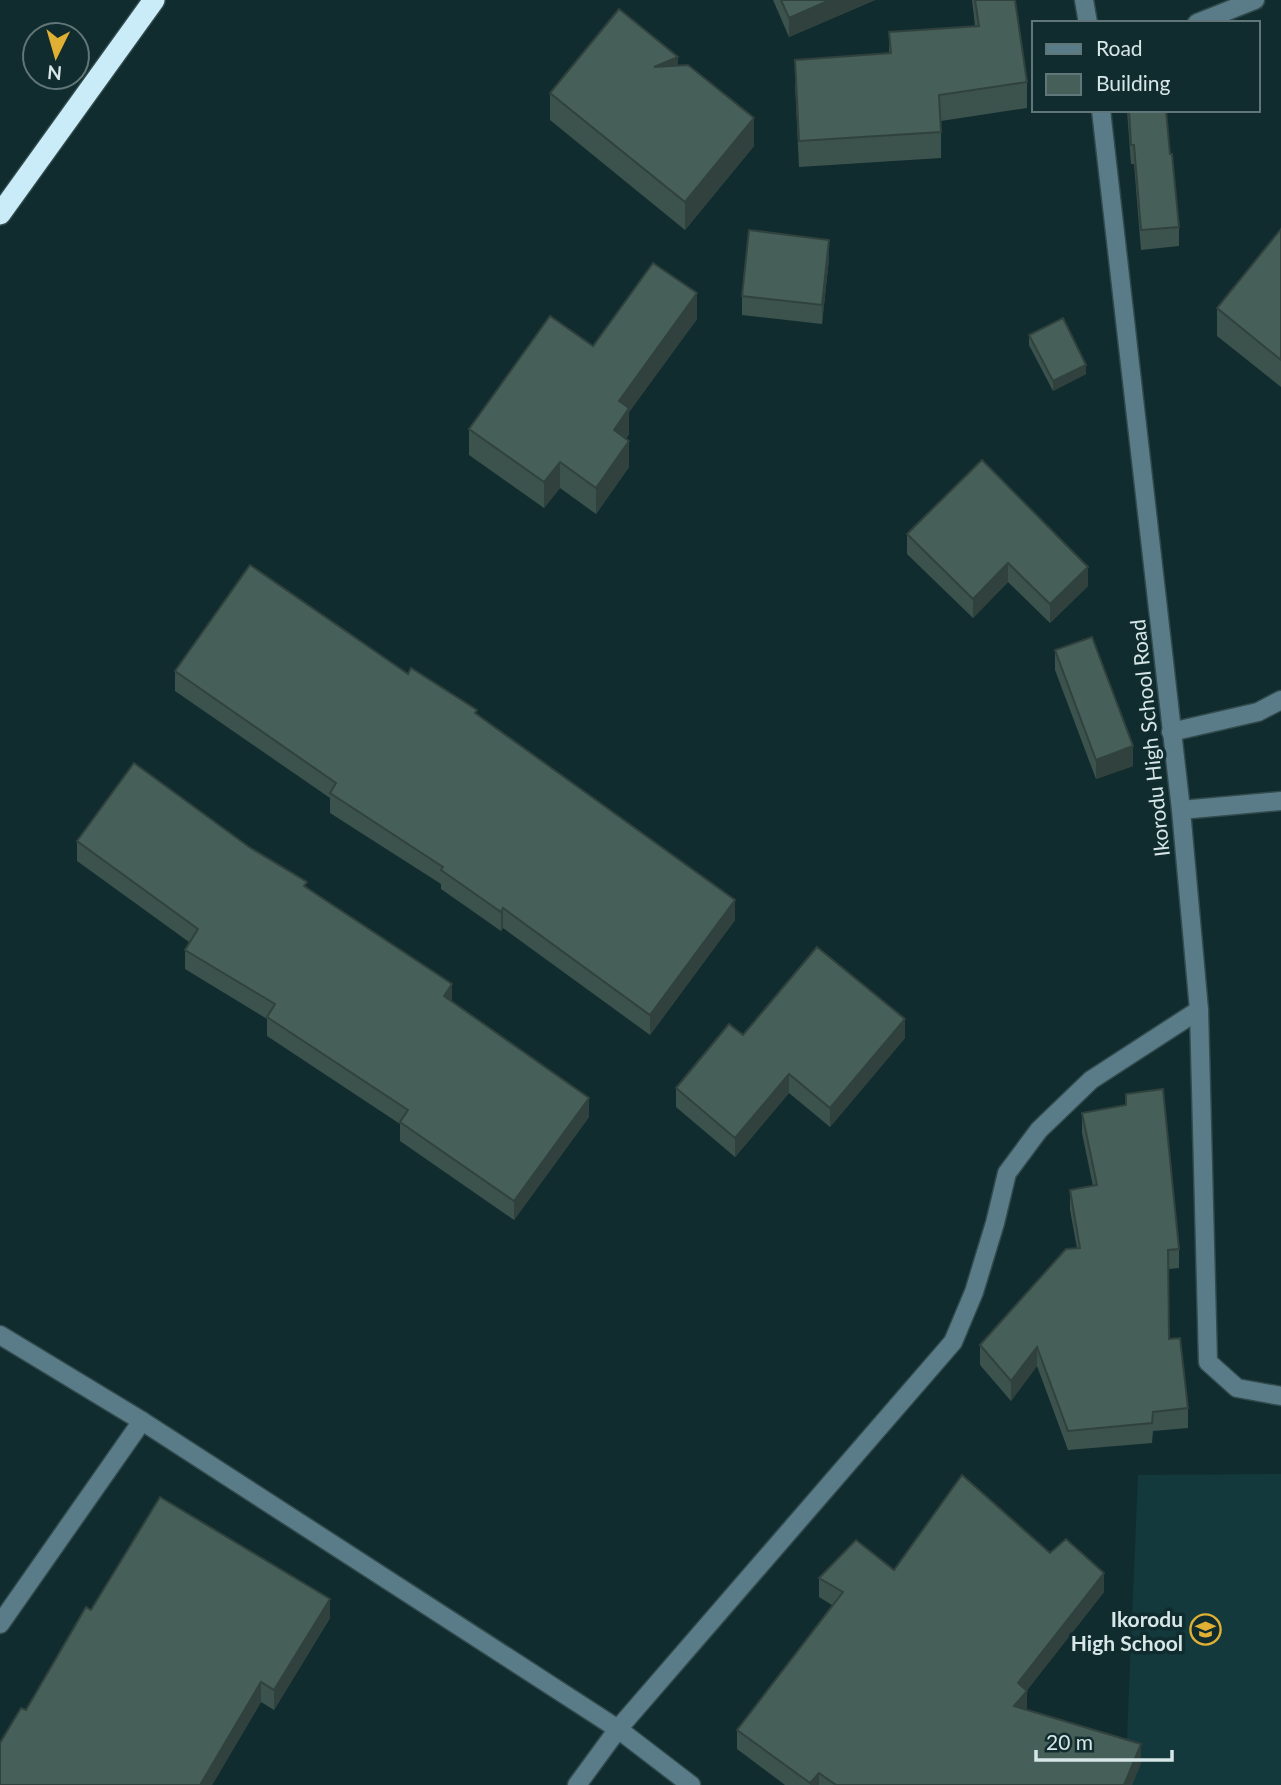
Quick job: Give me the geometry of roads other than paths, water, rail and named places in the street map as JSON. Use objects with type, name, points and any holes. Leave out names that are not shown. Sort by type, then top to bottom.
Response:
[{"type":"highway","points":[[0,214],[154,0]]},
{"type":"street","points":[[1084,0],[1088,21]]},
{"type":"street","points":[[1202,21],[1255,0]]},
{"type":"street","name":"Ikorodu High School Road","points":[[1101,112],[1181,810],[1199,1010],[1208,1362],[1237,1388],[1281,1396]]},
{"type":"street","points":[[1171,732],[1258,712],[1281,700]]},
{"type":"street","points":[[1181,810],[1281,801]]},
{"type":"street","points":[[577,1785],[618,1729],[953,1342],[974,1292],[1007,1173],[1039,1130],[1091,1080],[1199,1010]]},
{"type":"street","points":[[0,1335],[142,1421],[618,1729],[691,1785]]},
{"type":"street","points":[[0,1624],[142,1421]]},
{"type":"place","name":"Ikorodu High School","points":[[1206,1630]]}]
